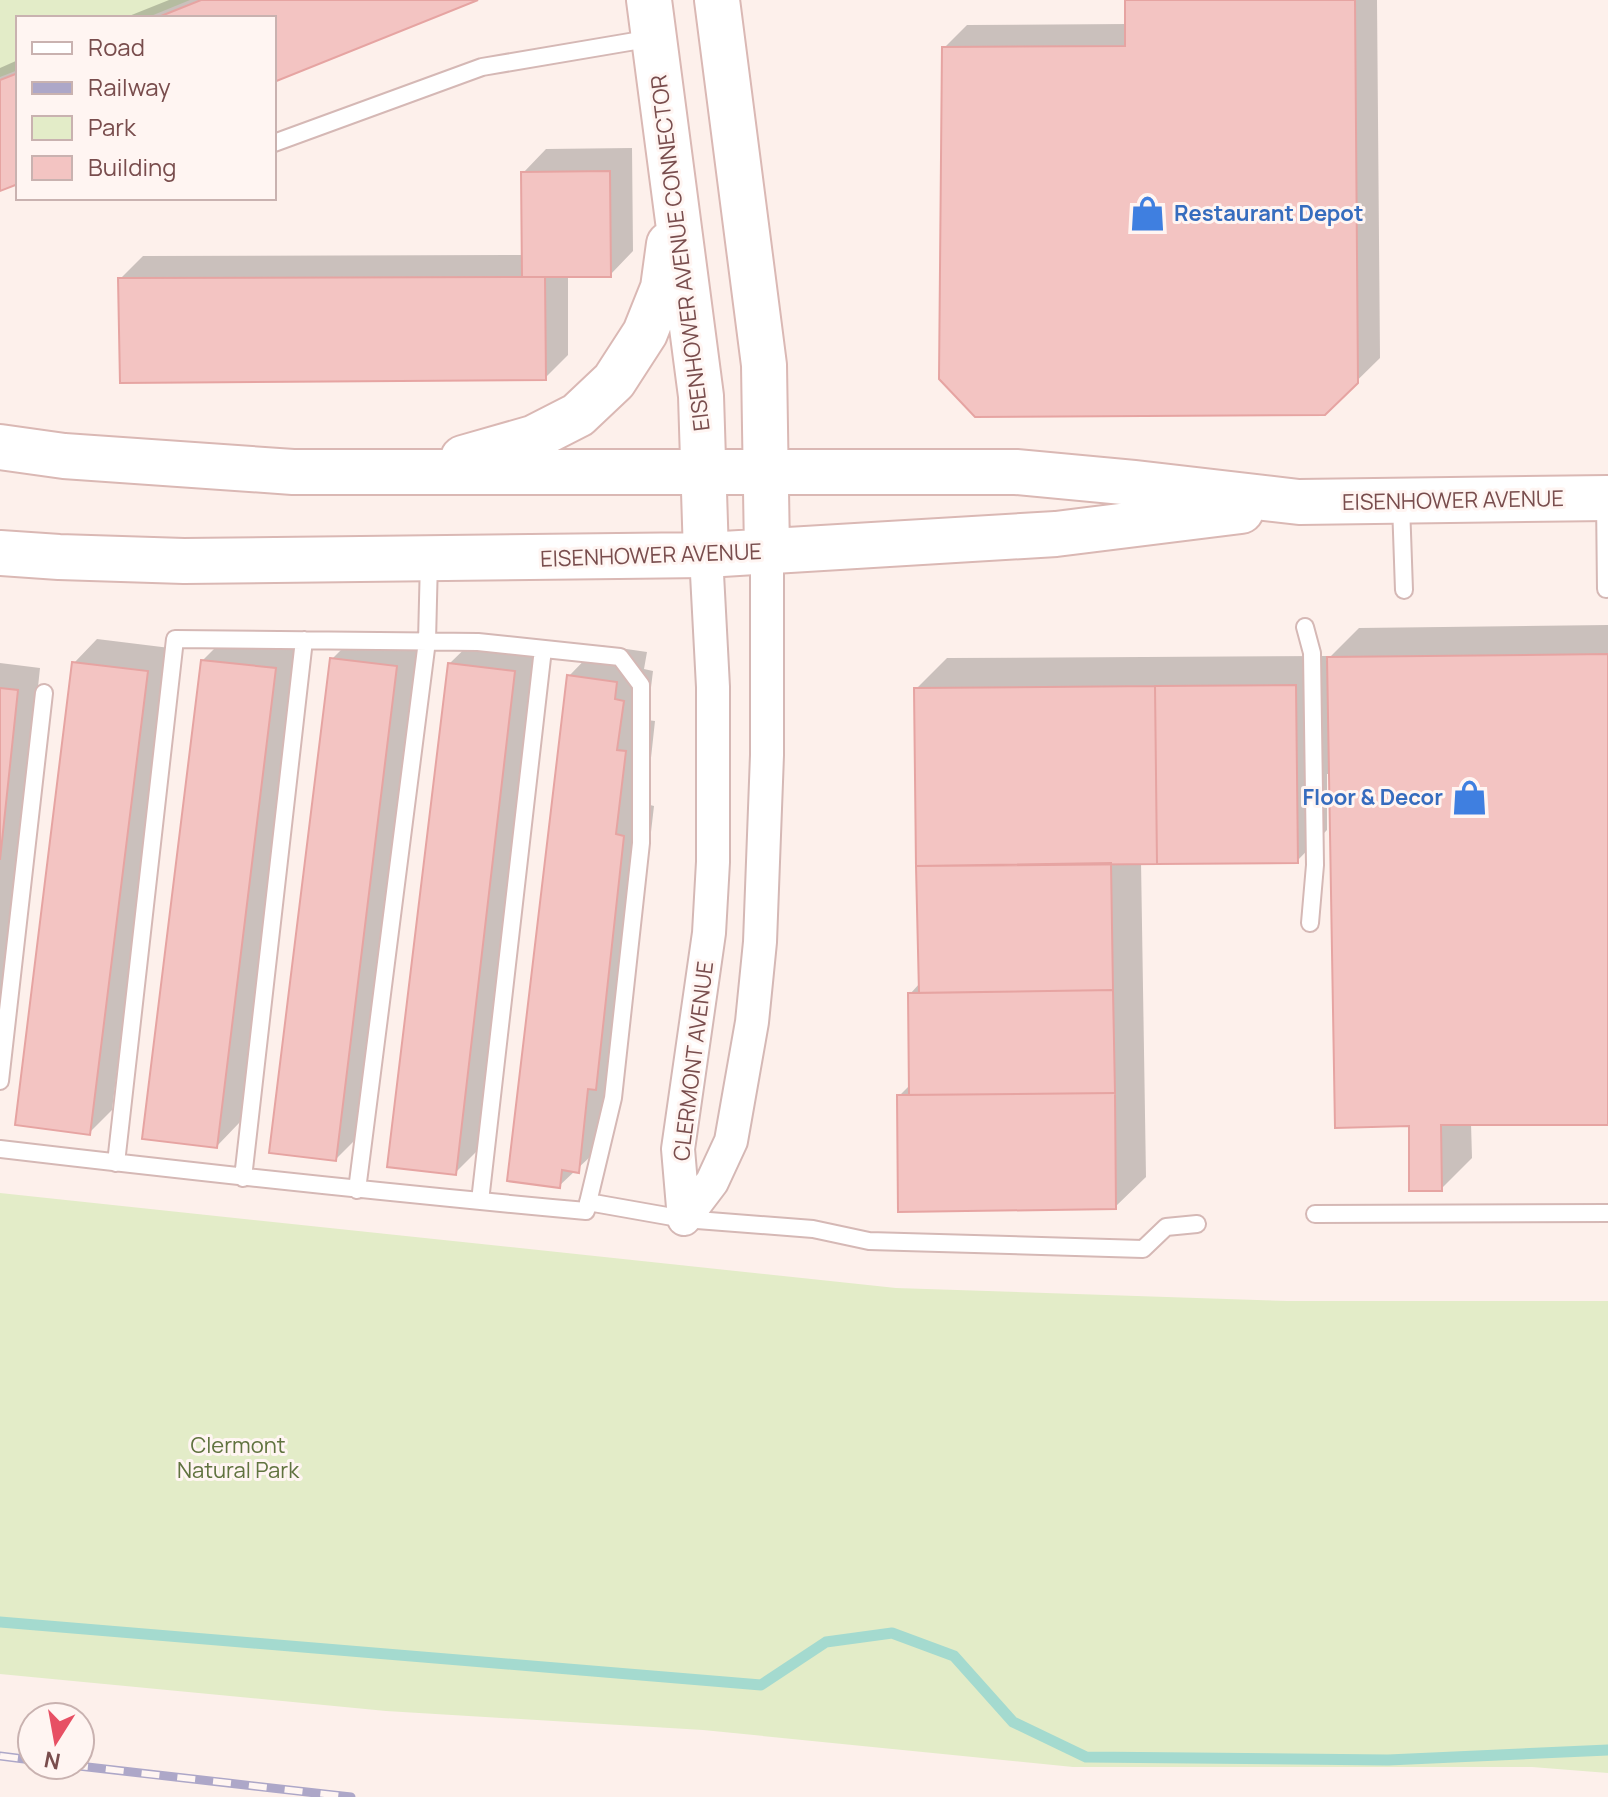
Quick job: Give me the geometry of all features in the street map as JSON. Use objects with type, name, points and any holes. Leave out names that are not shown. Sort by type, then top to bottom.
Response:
[{"type":"main road","points":[[717,0],[764,365],[767,552]]},
{"type":"main road","name":"EISENHOWER AVENUE CONNECTOR","points":[[652,19],[701,396],[706,555]]},
{"type":"main road","points":[[397,473],[486,453],[533,438],[578,415],[614,381],[645,333],[663,288],[676,194]]},
{"type":"main road","name":"EISENHOWER AVENUE","points":[[0,447],[64,456],[293,472],[1016,472],[1299,502]]},
{"type":"main road","name":"EISENHOWER AVENUE","points":[[0,553],[130,560],[706,555],[1056,534],[1299,502],[1607,498]]},
{"type":"street","name":"CLERMONT AVENUE","points":[[684,1219],[712,1182],[731,1141],[752,1022],[760,942],[767,755],[767,552]]},
{"type":"street","name":"CLERMONT AVENUE","points":[[684,1219],[678,1149],[709,933],[713,862],[713,687],[706,555]]},
{"type":"lane","points":[[276,142],[482,67],[555,56],[652,19]]},
{"type":"lane","points":[[1606,589],[1607,498]]},
{"type":"lane","points":[[1401,501],[1404,590]]},
{"type":"lane","points":[[357,1190],[427,641],[429,559]]},
{"type":"lane","points":[[1305,627],[1312,653],[1315,865],[1310,923]]},
{"type":"lane","points":[[0,1149],[116,1163],[243,1178],[586,1211],[613,1098],[641,843],[641,685],[620,657],[478,642],[175,639],[116,1163]]},
{"type":"lane","points":[[243,1178],[304,640]]},
{"type":"lane","points":[[480,1201],[543,649]]},
{"type":"lane","points":[[0,1081],[44,693]]},
{"type":"lane","points":[[588,1202],[684,1219],[813,1229],[869,1241],[1143,1249],[1166,1227],[1197,1224]]},
{"type":"lane","points":[[1315,1214],[1608,1213]]},
{"type":"green space","points":[[0,0],[190,0],[151,16],[16,16],[16,71],[0,77]]},
{"type":"green space","name":"Clermont Natural Park","points":[[0,1193],[896,1288],[1287,1301],[1608,1301],[1608,1773],[1532,1767],[1073,1767],[703,1730],[386,1711],[0,1674]]},
{"type":"building","points":[[201,0],[478,0],[276,81],[276,16],[161,16]]},
{"type":"building","name":"Restaurant Depot","points":[[1125,0],[1355,0],[1358,383],[1325,415],[975,417],[939,379],[942,47],[1125,46]]},
{"type":"building","points":[[16,74],[16,185],[0,191],[0,80]]},
{"type":"building","points":[[610,171],[611,277],[522,277],[521,172]]},
{"type":"building","points":[[545,277],[546,380],[120,383],[118,278]]},
{"type":"building","name":"Floor & Decor","points":[[1608,654],[1608,1125],[1441,1125],[1442,1191],[1409,1191],[1409,1126],[1335,1128],[1327,657]]},
{"type":"building","points":[[330,658],[397,666],[336,1161],[269,1153]]},
{"type":"building","points":[[201,660],[276,668],[217,1148],[142,1139]]},
{"type":"building","points":[[72,662],[148,671],[90,1135],[15,1125]]},
{"type":"building","points":[[448,663],[515,671],[456,1175],[387,1167]]},
{"type":"building","points":[[567,675],[617,682],[615,699],[624,701],[617,750],[626,751],[616,834],[624,836],[596,1090],[588,1089],[579,1173],[562,1170],[560,1188],[507,1181]]},
{"type":"building","points":[[1296,685],[1298,863],[1157,864],[1155,686]]},
{"type":"building","points":[[1155,686],[1157,864],[916,866],[914,688]]},
{"type":"building","points":[[0,688],[18,690],[0,860]]},
{"type":"building","points":[[1111,863],[1113,990],[919,993],[916,866]]},
{"type":"building","points":[[1113,990],[1115,1093],[909,1095],[908,993]]},
{"type":"building","points":[[1115,1093],[1116,1209],[898,1212],[897,1095]]},
{"type":"waterway","points":[[0,1622],[761,1685],[826,1642],[892,1633],[954,1656],[1013,1722],[1086,1757],[1388,1760],[1608,1750]]},
{"type":"railway","points":[[0,1756],[16,1758]]},
{"type":"railway","points":[[96,1768],[351,1797]]},
{"type":"place","name":"Restaurant Depot","points":[[1148,213]]},
{"type":"place","name":"Floor & Decor","points":[[1469,797]]}]
